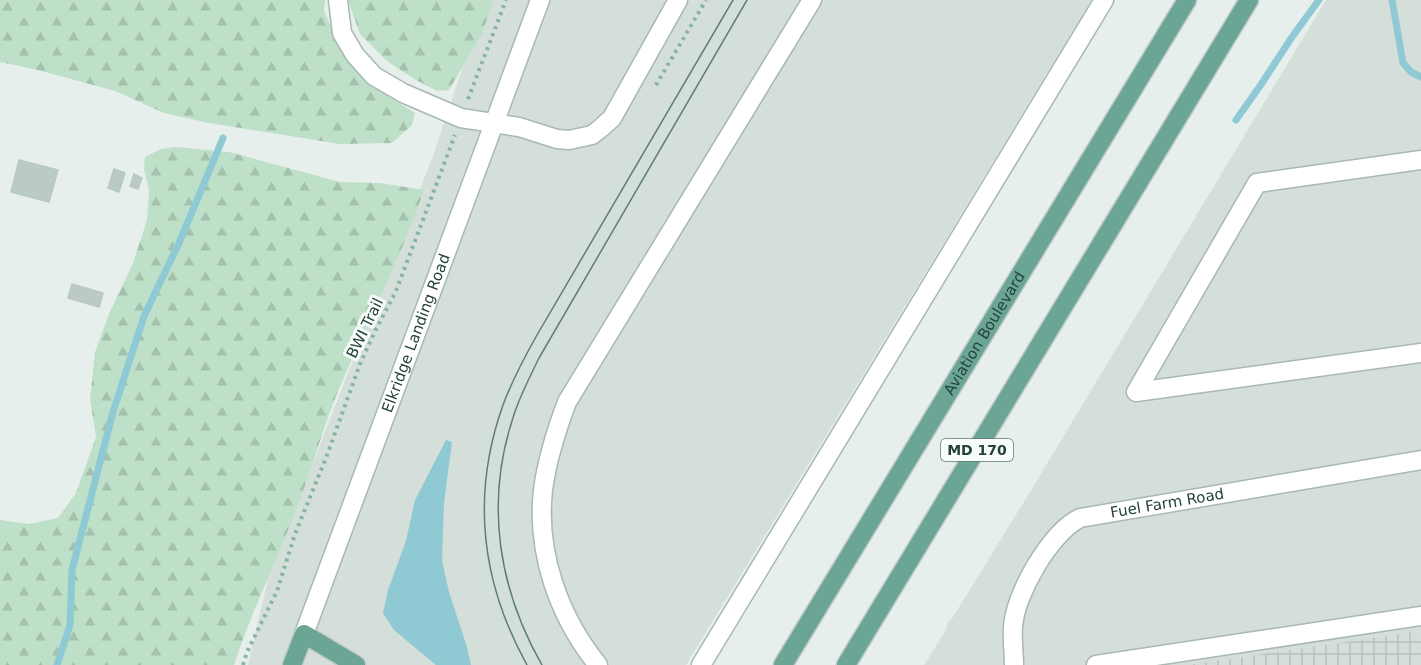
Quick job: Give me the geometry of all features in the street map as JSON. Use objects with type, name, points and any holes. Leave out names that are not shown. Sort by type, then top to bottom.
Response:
[{"type":"main road","name":"Aviation Boulevard","points":[[783,665],[1187,0]]},
{"type":"main road","name":"MD 170","points":[[847,664],[1249,0]]},
{"type":"main road","name":"Elkridge Landing Road","points":[[295,664],[304,634]]},
{"type":"main road","points":[[304,634],[356,665]]},
{"type":"street","points":[[338,0],[342,33],[355,55],[374,76],[403,93],[461,118],[519,127],[557,139],[569,140],[592,135],[612,118],[678,0]]},
{"type":"street","name":"Elkridge Landing Road","points":[[304,634],[540,0]]},
{"type":"street","points":[[598,665],[569,622],[553,583],[546,556],[542,524],[543,490],[558,427],[567,402],[812,0]]},
{"type":"street","points":[[701,665],[1104,0]]},
{"type":"street","points":[[1421,160],[1257,183],[1136,392],[1421,352]]},
{"type":"street","name":"Fuel Farm Road","points":[[1014,665],[1012,627],[1020,597],[1048,548],[1068,525],[1080,518],[1421,460]]},
{"type":"street","points":[[1096,665],[1421,616]]},
{"type":"path","name":"BWI Trail","points":[[243,665],[247,652],[275,597],[295,534],[357,373],[396,291],[506,0]]},
{"type":"path","points":[[656,85],[706,0]]},
{"type":"shaded area","points":[[485,0],[1092,0],[686,665],[248,665],[269,575],[433,156]]},
{"type":"shaded area","points":[[1326,0],[1421,0],[1421,665],[924,665],[947,629],[947,623],[953,617],[1027,497]]},
{"type":"shaded area","points":[[1421,631],[1421,665],[1188,665]]},
{"type":"green space","points":[[0,0],[325,0],[324,11],[341,50],[370,85],[415,113],[412,125],[392,143],[340,144],[209,123],[164,113],[115,91],[0,62]]},
{"type":"green space","points":[[348,0],[493,0],[482,34],[449,90],[437,91],[387,61],[360,34]]},
{"type":"green space","points":[[175,147],[229,152],[340,182],[380,183],[424,190],[395,264],[335,400],[295,513],[234,665],[0,665],[0,520],[29,524],[58,518],[76,493],[96,437],[90,399],[95,352],[109,314],[133,263],[147,220],[149,190],[144,169],[145,157],[161,149]]},
{"type":"water","points":[[446,440],[452,442],[444,503],[442,561],[471,665],[436,665],[394,630],[383,613],[388,590],[406,541],[415,500]]},
{"type":"building","points":[[19,160],[58,170],[49,202],[11,192]]},
{"type":"building","points":[[114,169],[125,173],[119,192],[108,188]]},
{"type":"building","points":[[134,174],[142,178],[138,189],[130,186]]},
{"type":"building","points":[[72,284],[103,293],[99,307],[68,298]]},
{"type":"waterway","points":[[1236,120],[1319,0]]},
{"type":"waterway","points":[[1392,0],[1403,63],[1411,72],[1421,77]]},
{"type":"waterway","points":[[57,665],[70,625],[72,570],[113,412],[144,316],[179,243],[223,138]]},
{"type":"tram line","points":[[527,665],[511,634],[499,602],[486,538],[484,505],[487,472],[493,439],[503,405],[537,335],[733,0]]},
{"type":"tram line","points":[[542,665],[515,607],[506,577],[501,546],[498,515],[499,484],[514,413],[539,358],[747,0]]}]
